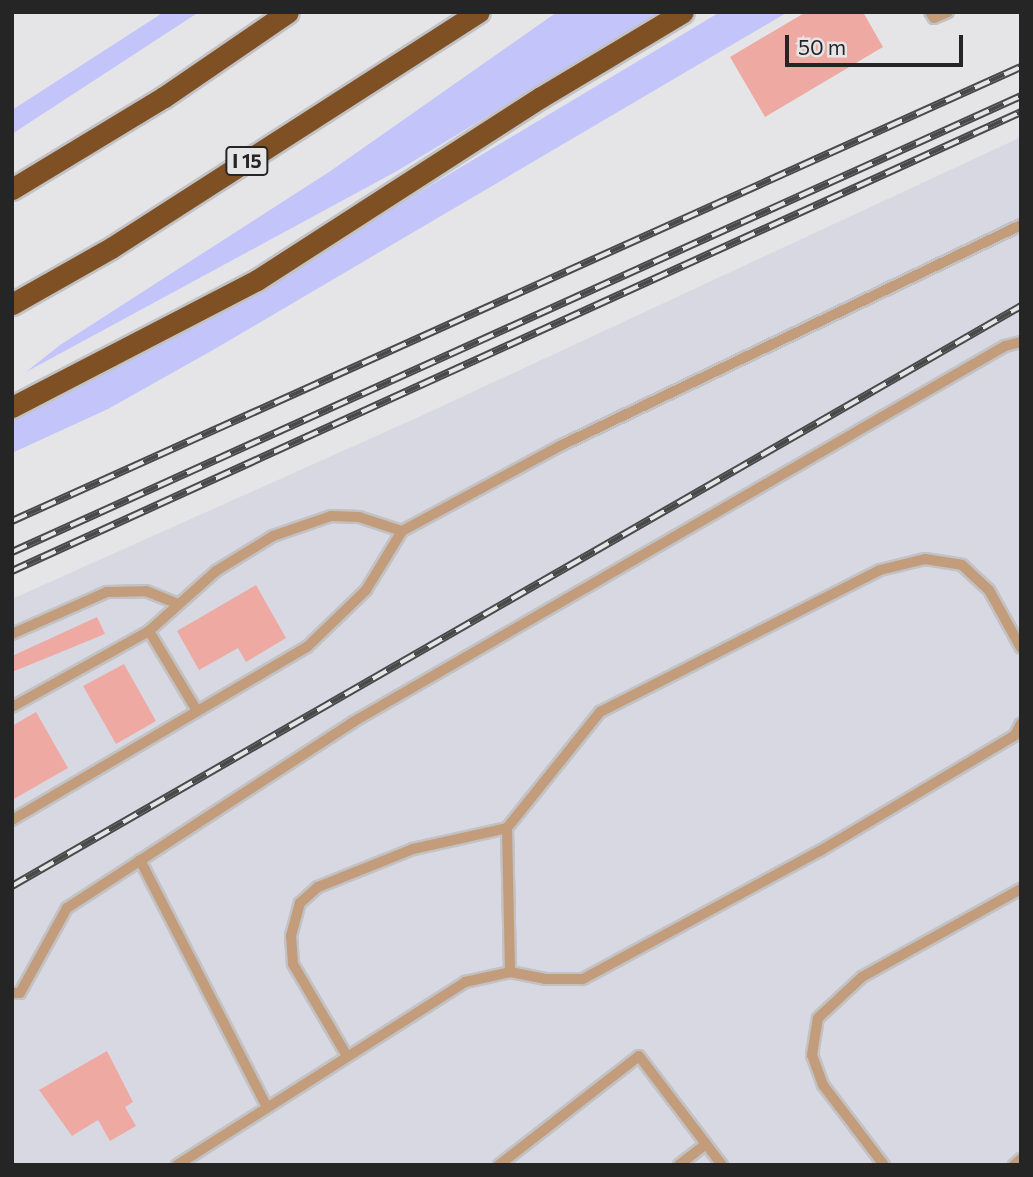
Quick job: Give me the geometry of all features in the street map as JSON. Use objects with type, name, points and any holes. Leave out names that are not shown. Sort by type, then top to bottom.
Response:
[{"type":"highway","points":[[12,189],[164,97],[288,12]]},
{"type":"highway","name":"I 15","points":[[12,304],[111,248],[479,12]]},
{"type":"highway","points":[[12,407],[257,280],[541,97],[683,12]]},
{"type":"lane","points":[[930,12],[934,18],[948,12]]},
{"type":"lane","points":[[12,820],[307,647],[366,590],[402,531],[562,445],[1021,225]]},
{"type":"lane","points":[[12,993],[20,993],[67,908],[352,722],[1005,346],[1021,342]]},
{"type":"lane","points":[[12,707],[149,631],[216,571],[273,536],[320,520],[359,517],[402,531]]},
{"type":"lane","points":[[347,1056],[293,964],[291,936],[300,903],[318,887],[413,849],[507,828],[600,712],[880,570],[925,559],[962,565],[989,590],[1021,648]]},
{"type":"lane","points":[[12,634],[107,592],[146,591],[179,604]]},
{"type":"lane","points":[[149,631],[197,711]]},
{"type":"lane","points":[[177,1165],[465,982],[510,972],[545,979],[583,979],[820,851],[1015,735],[1021,723]]},
{"type":"lane","points":[[507,828],[510,972]]},
{"type":"lane","points":[[140,860],[267,1107]]},
{"type":"lane","points":[[884,1165],[823,1085],[812,1055],[818,1018],[862,977],[1021,889]]},
{"type":"lane","points":[[499,1165],[639,1056],[722,1165]]},
{"type":"lane","points":[[679,1165],[706,1144]]},
{"type":"lane","points":[[1014,1165],[1021,1159]]},
{"type":"shaded area","points":[[164,12],[199,12],[12,134],[12,110]]},
{"type":"shaded area","points":[[557,12],[660,12],[397,171],[26,372],[60,345],[329,172]]},
{"type":"shaded area","points":[[720,12],[788,12],[213,350],[108,409],[12,453],[12,414],[351,233]]},
{"type":"shaded area","points":[[1021,137],[1021,1165],[12,1165],[12,599],[423,415]]},
{"type":"building","points":[[806,12],[863,12],[883,47],[765,117],[730,57]]},
{"type":"building","points":[[256,585],[286,638],[246,662],[238,648],[199,670],[177,631]]},
{"type":"building","points":[[97,617],[105,634],[12,672],[12,656]]},
{"type":"building","points":[[124,664],[156,721],[116,744],[83,686]]},
{"type":"building","points":[[36,712],[68,768],[12,800],[12,726]]},
{"type":"building","points":[[107,1051],[133,1102],[125,1107],[136,1126],[110,1141],[98,1120],[72,1136],[39,1090]]},
{"type":"railway","points":[[12,521],[1021,67]]},
{"type":"railway","points":[[12,552],[1021,96]]},
{"type":"railway","points":[[12,571],[1021,112]]},
{"type":"railway","points":[[12,886],[1021,306]]}]
